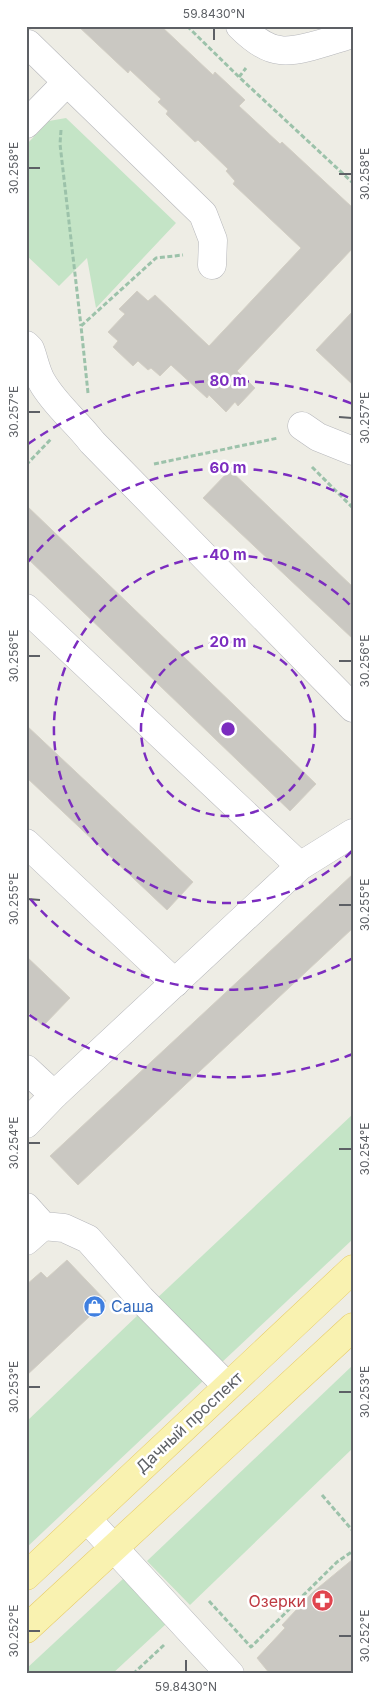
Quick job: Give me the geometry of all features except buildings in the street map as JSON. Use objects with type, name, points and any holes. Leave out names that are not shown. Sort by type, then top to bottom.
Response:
[{"type":"main road","name":"Дачный проспект","points":[[26,1576],[353,1269]]},
{"type":"main road","points":[[26,1629],[353,1327]]},
{"type":"lane","points":[[240,26],[263,44],[280,50],[297,49],[353,34]]},
{"type":"lane","points":[[28,44],[204,214],[213,240],[212,265]]},
{"type":"lane","points":[[26,124],[67,82]]},
{"type":"lane","points":[[26,345],[30,349],[42,382],[71,419],[81,427],[92,442],[353,708]]},
{"type":"lane","points":[[292,431],[353,451]]},
{"type":"lane","points":[[26,608],[300,866]]},
{"type":"lane","points":[[26,1124],[54,1095],[300,866],[353,833]]},
{"type":"lane","points":[[26,843],[175,983]]},
{"type":"lane","points":[[26,1069],[54,1095]]},
{"type":"lane","points":[[32,1225],[64,1228],[88,1239],[141,1299],[227,1386]]},
{"type":"lane","points":[[87,1520],[230,1674]]},
{"type":"path","points":[[186,26],[353,183]]},
{"type":"path","points":[[61,129],[60,144],[88,394]]},
{"type":"path","points":[[81,326],[156,258]]},
{"type":"path","points":[[26,465],[71,419]]},
{"type":"path","points":[[122,471],[292,431]]},
{"type":"path","points":[[310,465],[353,508]]},
{"type":"path","points":[[322,1495],[353,1531]]},
{"type":"path","points":[[209,1601],[251,1647],[312,1591],[337,1562],[353,1551]]},
{"type":"path","points":[[133,1674],[185,1625]]},
{"type":"green space","points":[[66,118],[176,223],[96,308],[87,258],[59,286],[26,255],[26,145],[49,121]]},
{"type":"green space","points":[[353,1114],[353,1239],[219,1365],[154,1301]]},
{"type":"green space","points":[[139,1314],[203,1381],[26,1548],[26,1422]]},
{"type":"green space","points":[[353,1365],[353,1448],[190,1605],[147,1561]]},
{"type":"green space","points":[[124,1578],[166,1624],[112,1674],[26,1674],[26,1669]]},
{"type":"place","name":"Саша","points":[[95,1306]]},
{"type":"place","name":"Озерки","points":[[322,1601]]}]
